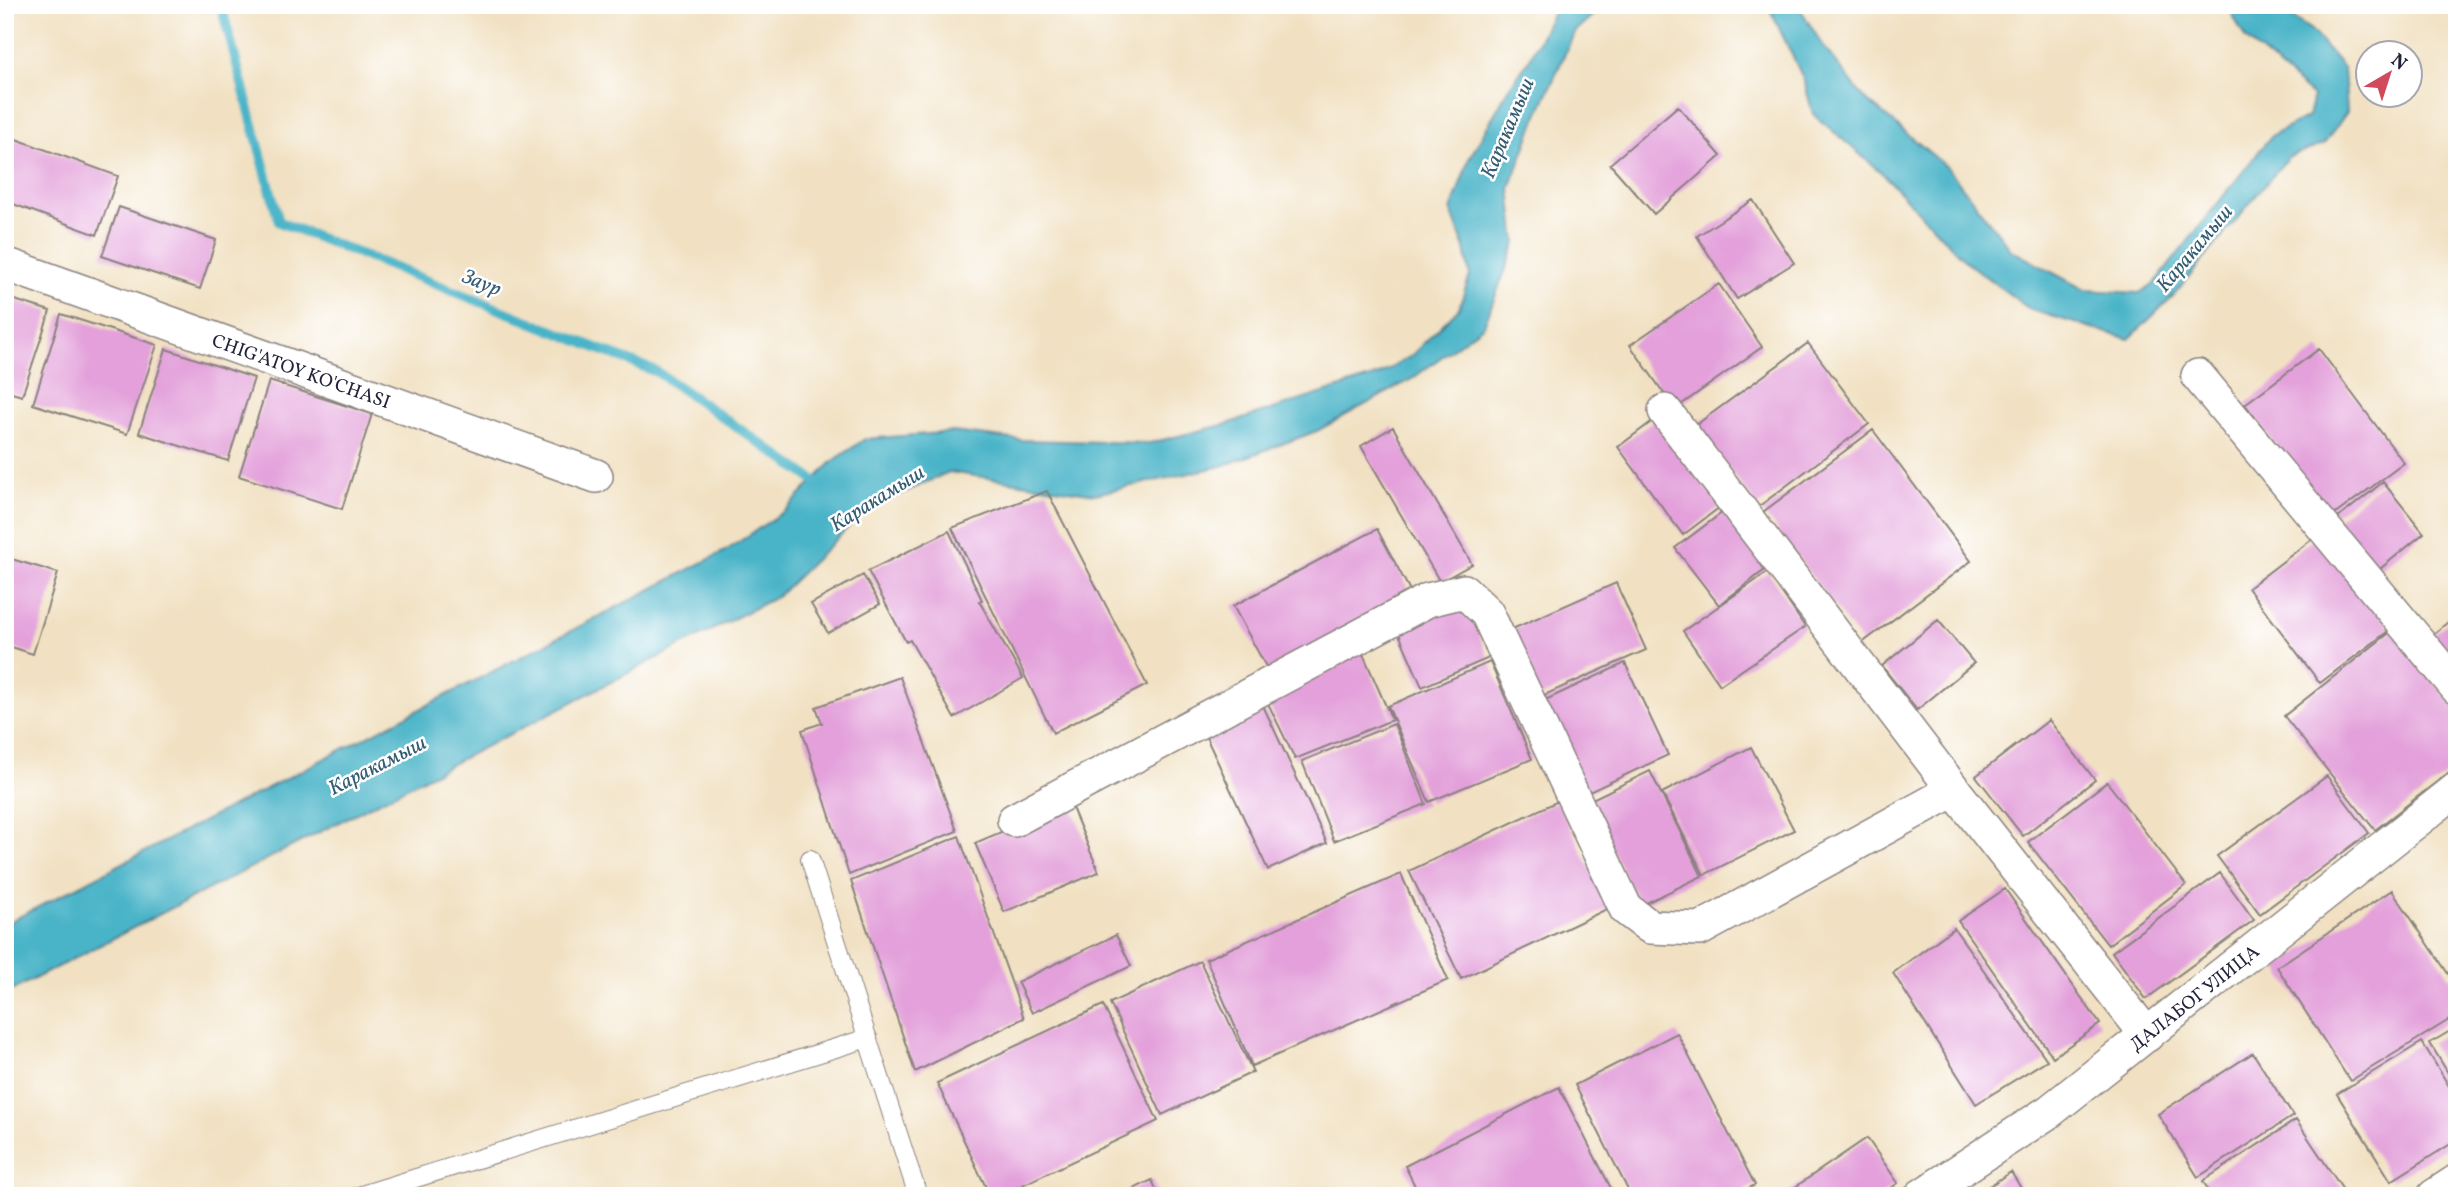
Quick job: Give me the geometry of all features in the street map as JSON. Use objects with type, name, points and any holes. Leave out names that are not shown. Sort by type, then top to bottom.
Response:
[{"type":"street","name":"CHIG'ATOY KO'CHASI","points":[[5,264],[596,476]]},
{"type":"street","points":[[2198,376],[2457,688]]},
{"type":"street","points":[[1665,411],[1954,790],[2147,1035]]},
{"type":"street","points":[[1014,820],[1428,600],[1464,591],[1487,613],[1626,909],[1650,927],[1700,929],[1954,790]]},
{"type":"street","name":"ДАЛАБОГ УЛИЦА","points":[[1921,1196],[2050,1111],[2457,789]]},
{"type":"street","points":[[2434,1196],[2457,1181]]},
{"type":"lane","points":[[810,859],[918,1196]]},
{"type":"lane","points":[[358,1196],[868,1038]]},
{"type":"water","name":"Каракамыш","points":[[1560,5],[1604,5],[1575,31],[1536,119],[1510,188],[1516,243],[1484,325],[1412,379],[1317,431],[1222,466],[1095,494],[949,472],[867,509],[778,596],[5,994],[5,924],[727,550],[786,510],[832,462],[865,439],[953,432],[1021,440],[1150,443],[1227,424],[1379,375],[1411,356],[1459,308],[1470,275],[1465,249],[1451,211],[1469,159],[1509,88],[1530,58],[1552,14]]},
{"type":"water","name":"Каракамыш","points":[[1768,5],[1798,5],[1821,43],[1864,98],[1948,168],[2011,250],[2085,290],[2139,293],[2155,283],[2271,136],[2308,117],[2313,96],[2246,39],[2227,5],[2274,5],[2311,30],[2344,69],[2347,112],[2324,144],[2288,157],[2175,294],[2129,339],[2031,310],[1966,262],[1883,174],[1813,114],[1803,78]]},
{"type":"building","points":[[1678,106],[1721,156],[1654,214],[1610,164]]},
{"type":"building","points":[[5,135],[118,176],[97,235],[5,201]]},
{"type":"building","points":[[1753,200],[1794,263],[1737,299],[1697,236]]},
{"type":"building","points":[[119,207],[216,240],[200,289],[102,256]]},
{"type":"building","points":[[1719,284],[1762,347],[1675,409],[1630,345]]},
{"type":"building","points":[[5,297],[50,311],[22,396],[5,391]]},
{"type":"building","points":[[61,314],[157,345],[127,434],[33,404]]},
{"type":"building","points":[[1808,343],[1869,424],[1758,507],[1696,425]]},
{"type":"building","points":[[166,349],[254,378],[228,461],[139,433]]},
{"type":"building","points":[[2319,349],[2404,463],[2330,518],[2245,404]]},
{"type":"building","points":[[269,381],[372,414],[342,509],[239,476]]},
{"type":"building","points":[[1654,420],[1720,507],[1683,535],[1618,447]]},
{"type":"building","points":[[1393,427],[1472,564],[1440,582],[1361,446]]},
{"type":"building","points":[[1873,430],[1971,561],[1862,643],[1763,512]]},
{"type":"building","points":[[2383,482],[2424,533],[2375,573],[2333,522]]},
{"type":"building","points":[[1047,491],[1147,685],[1053,733],[952,528]]},
{"type":"building","points":[[1723,512],[1766,569],[1719,605],[1675,548]]},
{"type":"building","points":[[1377,529],[1414,598],[1270,674],[1233,606]]},
{"type":"building","points":[[949,531],[982,600],[979,601],[1023,678],[954,718],[910,640],[906,642],[868,571]]},
{"type":"building","points":[[2319,534],[2391,629],[2320,683],[2248,588]]},
{"type":"building","points":[[5,557],[58,573],[33,654],[5,645]]},
{"type":"building","points":[[1768,572],[1805,627],[1720,685],[1683,631]]},
{"type":"building","points":[[863,575],[880,604],[828,633],[811,604]]},
{"type":"building","points":[[1616,583],[1646,650],[1540,697],[1510,630]]},
{"type":"building","points":[[1463,598],[1489,658],[1422,687],[1396,627]]},
{"type":"building","points":[[2457,615],[2457,668],[2428,638]]},
{"type":"building","points":[[1938,620],[1974,663],[1917,710],[1882,666]]},
{"type":"building","points":[[2393,630],[2457,711],[2457,766],[2375,830],[2284,716]]},
{"type":"building","points":[[1360,647],[1392,720],[1295,759],[1263,693]]},
{"type":"building","points":[[1490,662],[1532,759],[1429,802],[1388,706]]},
{"type":"building","points":[[1625,663],[1668,755],[1585,794],[1541,702]]},
{"type":"building","points":[[900,677],[957,831],[849,875],[802,730],[822,723],[816,707]]},
{"type":"building","points":[[1259,697],[1327,843],[1268,870],[1200,724]]},
{"type":"building","points":[[2049,720],[2095,780],[2023,836],[1976,776]]},
{"type":"building","points":[[1394,724],[1426,804],[1334,841],[1302,761]]},
{"type":"building","points":[[1751,747],[1794,830],[1704,875],[1662,793]]},
{"type":"building","points":[[1650,771],[1702,876],[1640,906],[1588,801]]},
{"type":"building","points":[[2327,776],[2369,833],[2260,914],[2217,856]]},
{"type":"building","points":[[2107,782],[2186,885],[2108,945],[2028,842]]},
{"type":"building","points":[[1558,801],[1609,908],[1461,979],[1409,871]]},
{"type":"building","points":[[1070,803],[1099,872],[1004,912],[975,843]]},
{"type":"building","points":[[959,836],[1024,1018],[915,1072],[851,881]]},
{"type":"building","points":[[2220,873],[2254,920],[2146,999],[2112,952]]},
{"type":"building","points":[[1401,874],[1448,980],[1252,1066],[1206,959]]},
{"type":"building","points":[[2005,889],[2100,1024],[2053,1057],[1958,921]]},
{"type":"building","points":[[2392,890],[2457,987],[2457,1015],[2350,1081],[2277,967]]},
{"type":"building","points":[[1954,928],[2047,1060],[1976,1104],[1893,973]]},
{"type":"building","points":[[1116,935],[1131,966],[1032,1013],[1017,982]]},
{"type":"building","points":[[1200,961],[1253,1072],[1162,1115],[1110,1003]]},
{"type":"building","points":[[1103,1005],[1158,1121],[999,1196],[990,1196],[937,1083]]},
{"type":"building","points":[[2457,1027],[2457,1088],[2430,1043]]},
{"type":"building","points":[[1677,1033],[1755,1185],[1734,1196],[1631,1196],[1575,1085]]},
{"type":"building","points":[[2422,1042],[2457,1099],[2457,1140],[2391,1181],[2337,1094]]},
{"type":"building","points":[[2253,1053],[2293,1116],[2198,1177],[2158,1114]]},
{"type":"building","points":[[1559,1087],[1615,1196],[1420,1196],[1405,1166]]},
{"type":"building","points":[[2296,1120],[2347,1196],[2212,1196],[2203,1181]]},
{"type":"building","points":[[1867,1138],[1898,1183],[1880,1196],[1782,1196]]},
{"type":"building","points":[[2011,1172],[2026,1196],[1974,1196]]},
{"type":"building","points":[[1152,1180],[1159,1196],[1119,1196]]},
{"type":"waterway","name":"Заур","points":[[221,5],[279,222],[657,372],[824,487]]}]
